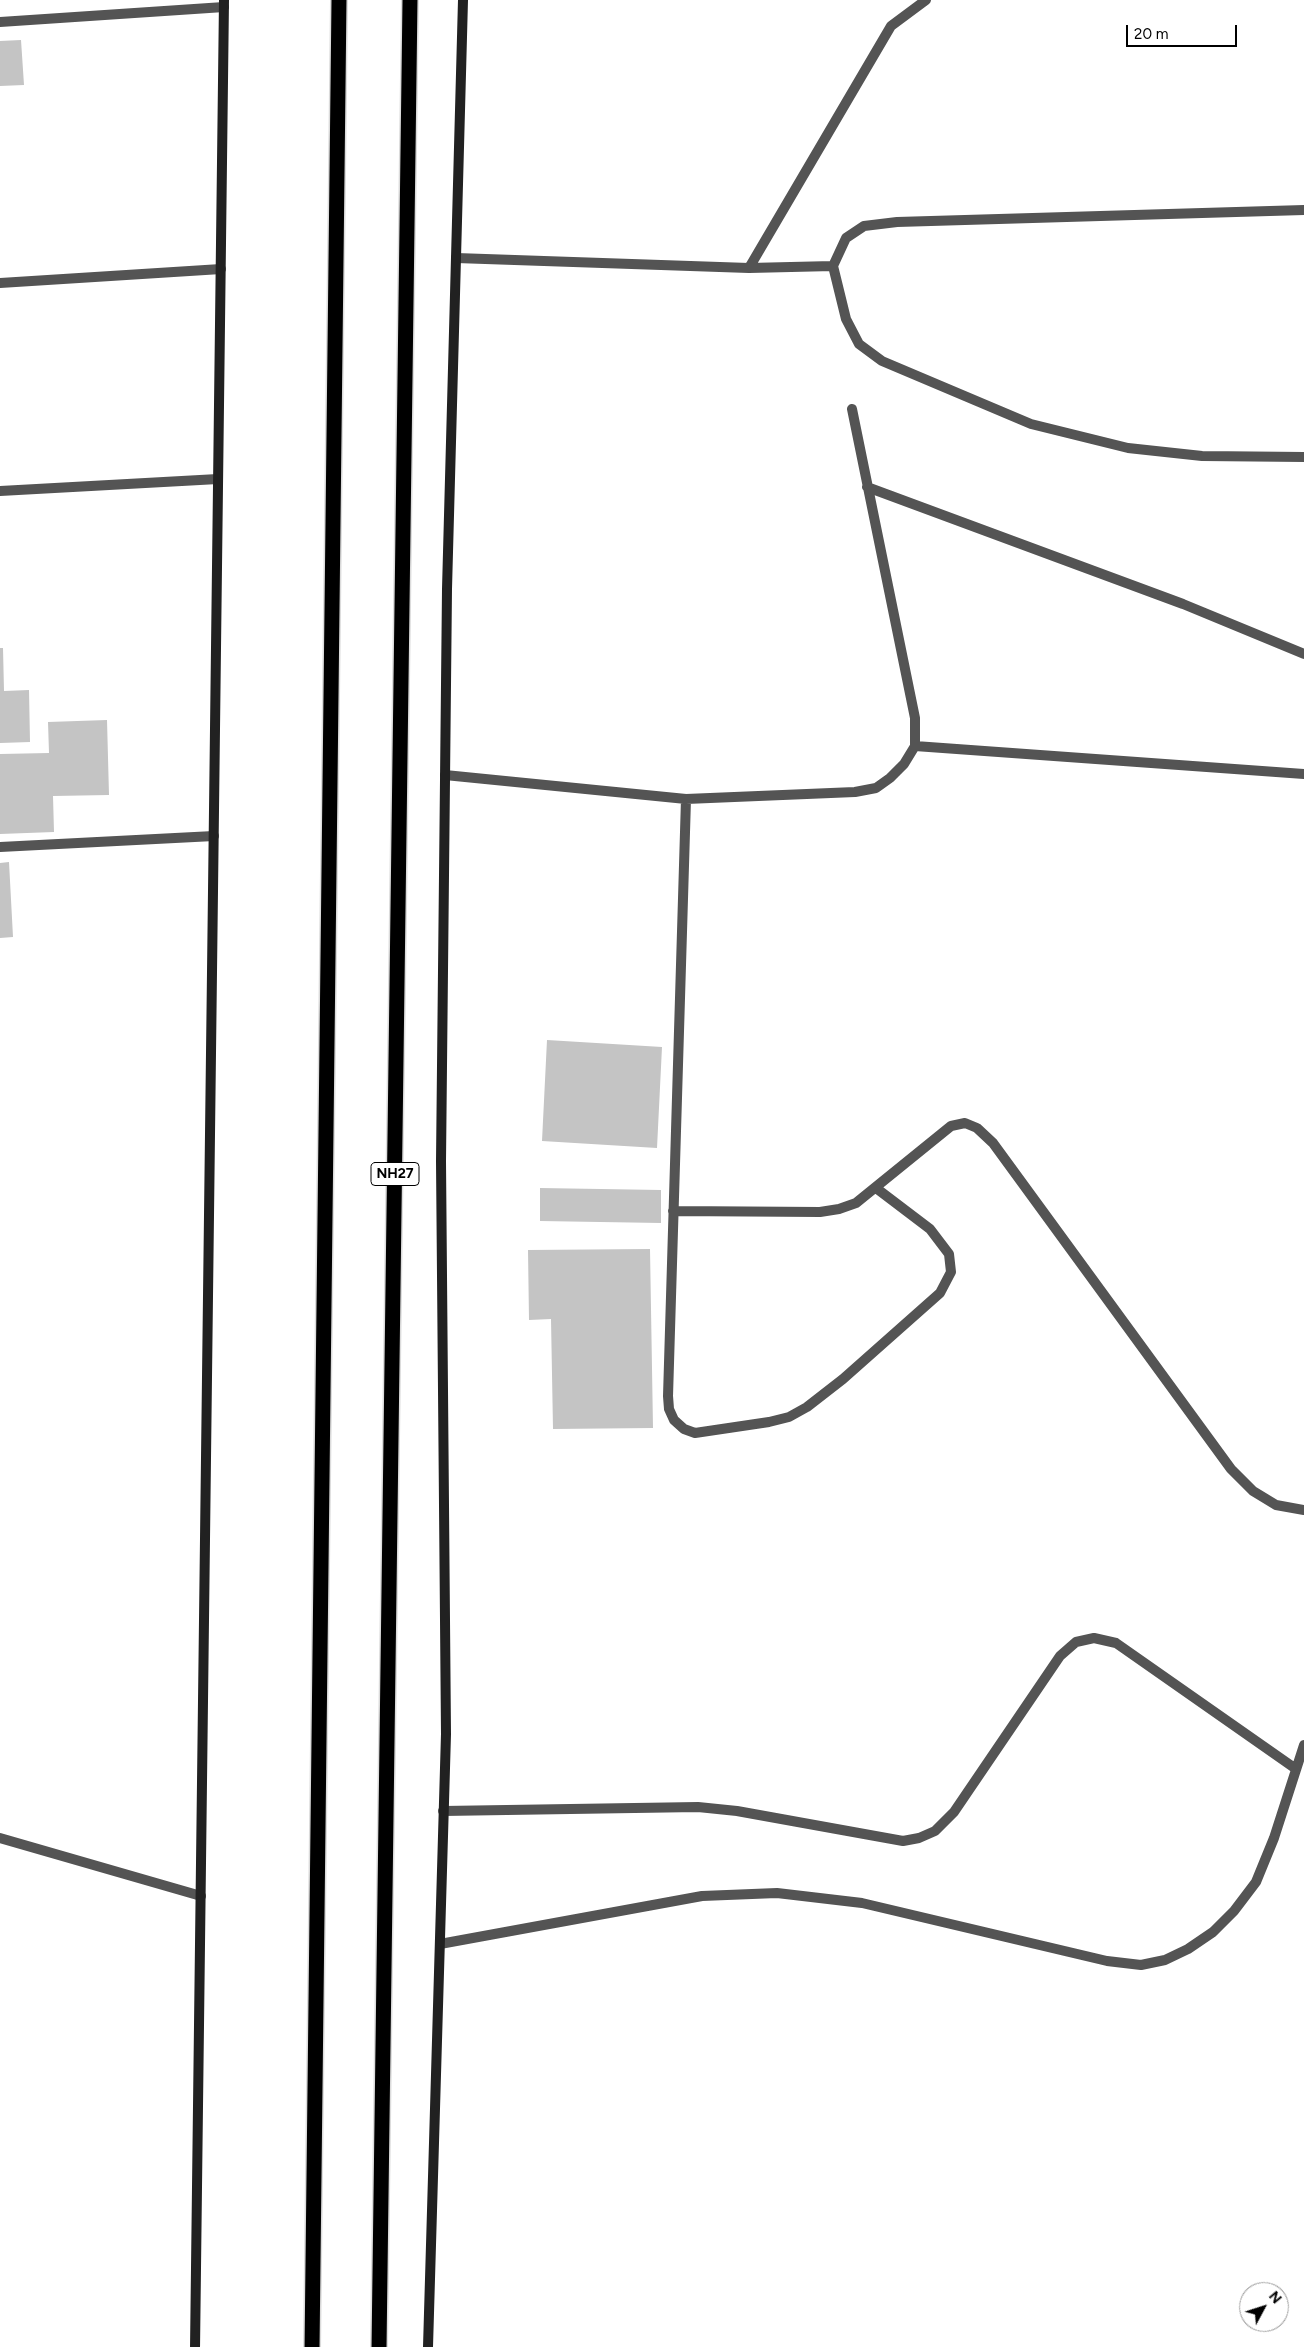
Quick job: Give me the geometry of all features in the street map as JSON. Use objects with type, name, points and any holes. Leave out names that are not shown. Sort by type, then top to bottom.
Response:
[{"type":"highway","points":[[312,2347],[338,0]]},
{"type":"highway","name":"NH27","points":[[379,2347],[410,0]]},
{"type":"street","points":[[428,2347],[446,1734],[441,1161],[447,589],[463,0]]},
{"type":"street","points":[[749,268],[891,26],[926,0]]},
{"type":"street","points":[[0,22],[224,4],[196,2347]]},
{"type":"street","points":[[1304,210],[888,223],[864,226],[846,238],[833,266],[846,319],[859,344],[882,361],[1031,424],[1128,448],[1202,456],[1304,457]]},
{"type":"street","points":[[456,258],[749,268],[833,266]]},
{"type":"street","points":[[0,283],[221,269]]},
{"type":"street","points":[[445,775],[686,799],[855,792],[876,788],[904,764],[915,746],[915,718],[852,409]]},
{"type":"street","points":[[0,491],[218,479]]},
{"type":"street","points":[[867,487],[1182,604],[1304,654]]},
{"type":"street","points":[[915,746],[1304,774]]},
{"type":"street","points":[[686,799],[673,1211],[669,1409],[674,1420],[684,1429],[695,1433],[770,1422],[789,1417],[807,1407],[843,1379],[940,1293],[951,1272],[949,1254],[930,1229],[876,1188]]},
{"type":"street","points":[[0,847],[214,836]]},
{"type":"street","points":[[673,1211],[820,1212],[856,1203],[951,1126],[965,1123],[977,1128],[994,1143],[1231,1469],[1253,1491],[1276,1505],[1304,1510]]},
{"type":"street","points":[[443,1811],[698,1807],[737,1811],[903,1841],[920,1838],[935,1831],[954,1812],[1060,1656],[1076,1642],[1094,1638],[1116,1643],[1296,1769]]},
{"type":"street","points":[[440,1944],[702,1896],[777,1894],[862,1903],[1107,1961],[1141,1965],[1165,1960],[1188,1949],[1213,1932],[1234,1911],[1256,1882],[1274,1838],[1304,1745]]},
{"type":"street","points":[[0,1838],[201,1896]]},
{"type":"building","points":[[21,40],[24,85],[0,86],[0,41]]},
{"type":"building","points":[[0,648],[3,648],[4,691],[29,690],[30,742],[0,743]]},
{"type":"building","points":[[107,720],[109,795],[53,796],[54,832],[0,834],[0,754],[49,753],[48,722]]},
{"type":"building","points":[[9,862],[13,937],[0,938],[0,863]]},
{"type":"building","points":[[547,1040],[662,1047],[657,1148],[542,1141]]},
{"type":"building","points":[[540,1188],[661,1190],[661,1223],[540,1221]]},
{"type":"building","points":[[650,1249],[653,1428],[553,1429],[551,1319],[529,1320],[528,1250]]}]
